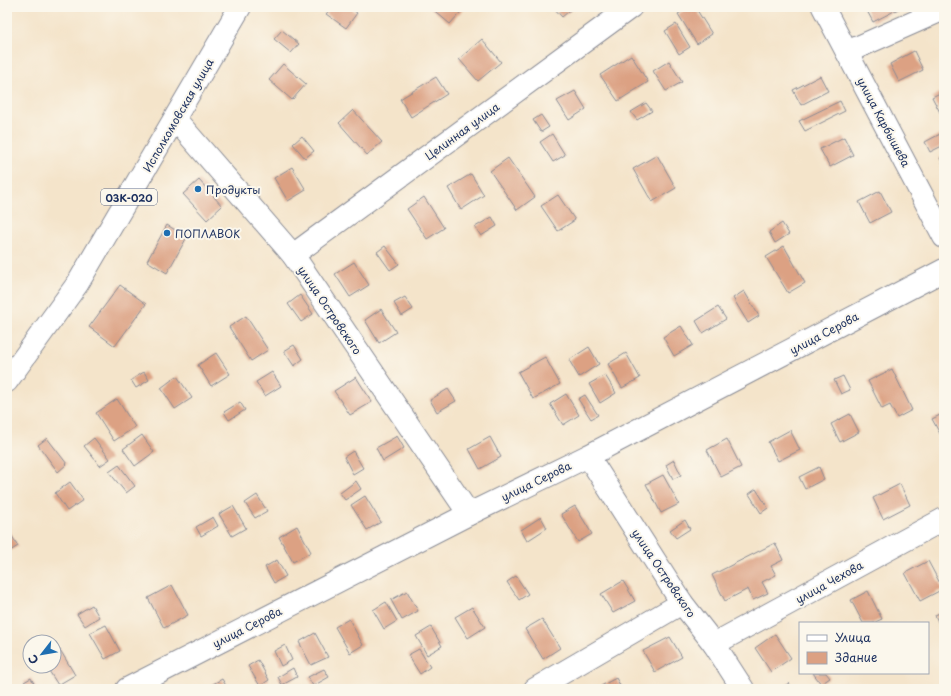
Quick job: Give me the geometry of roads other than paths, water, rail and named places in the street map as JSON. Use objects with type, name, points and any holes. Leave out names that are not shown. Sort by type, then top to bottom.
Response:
[{"type":"street","name":"Исполкомовская улица","points":[[7,381],[78,283],[240,7]]},
{"type":"street","name":"Целинная улица","points":[[293,255],[631,7]]},
{"type":"street","name":"улица Карбышева","points":[[823,7],[944,237]]},
{"type":"street","points":[[847,52],[944,9]]},
{"type":"street","name":"улица Островского","points":[[175,119],[293,255],[469,514]]},
{"type":"street","name":"улица Серова","points":[[127,689],[469,514],[588,456],[944,270]]},
{"type":"street","name":"улица Островского","points":[[588,456],[682,603],[714,644],[743,689]]},
{"type":"street","name":"улица Чехова","points":[[714,644],[944,519]]},
{"type":"street","points":[[535,689],[682,603]]},
{"type":"place","name":"Продукты","points":[[198,189]]},
{"type":"place","name":"ПОПЛАВОК","points":[[167,233]]}]
